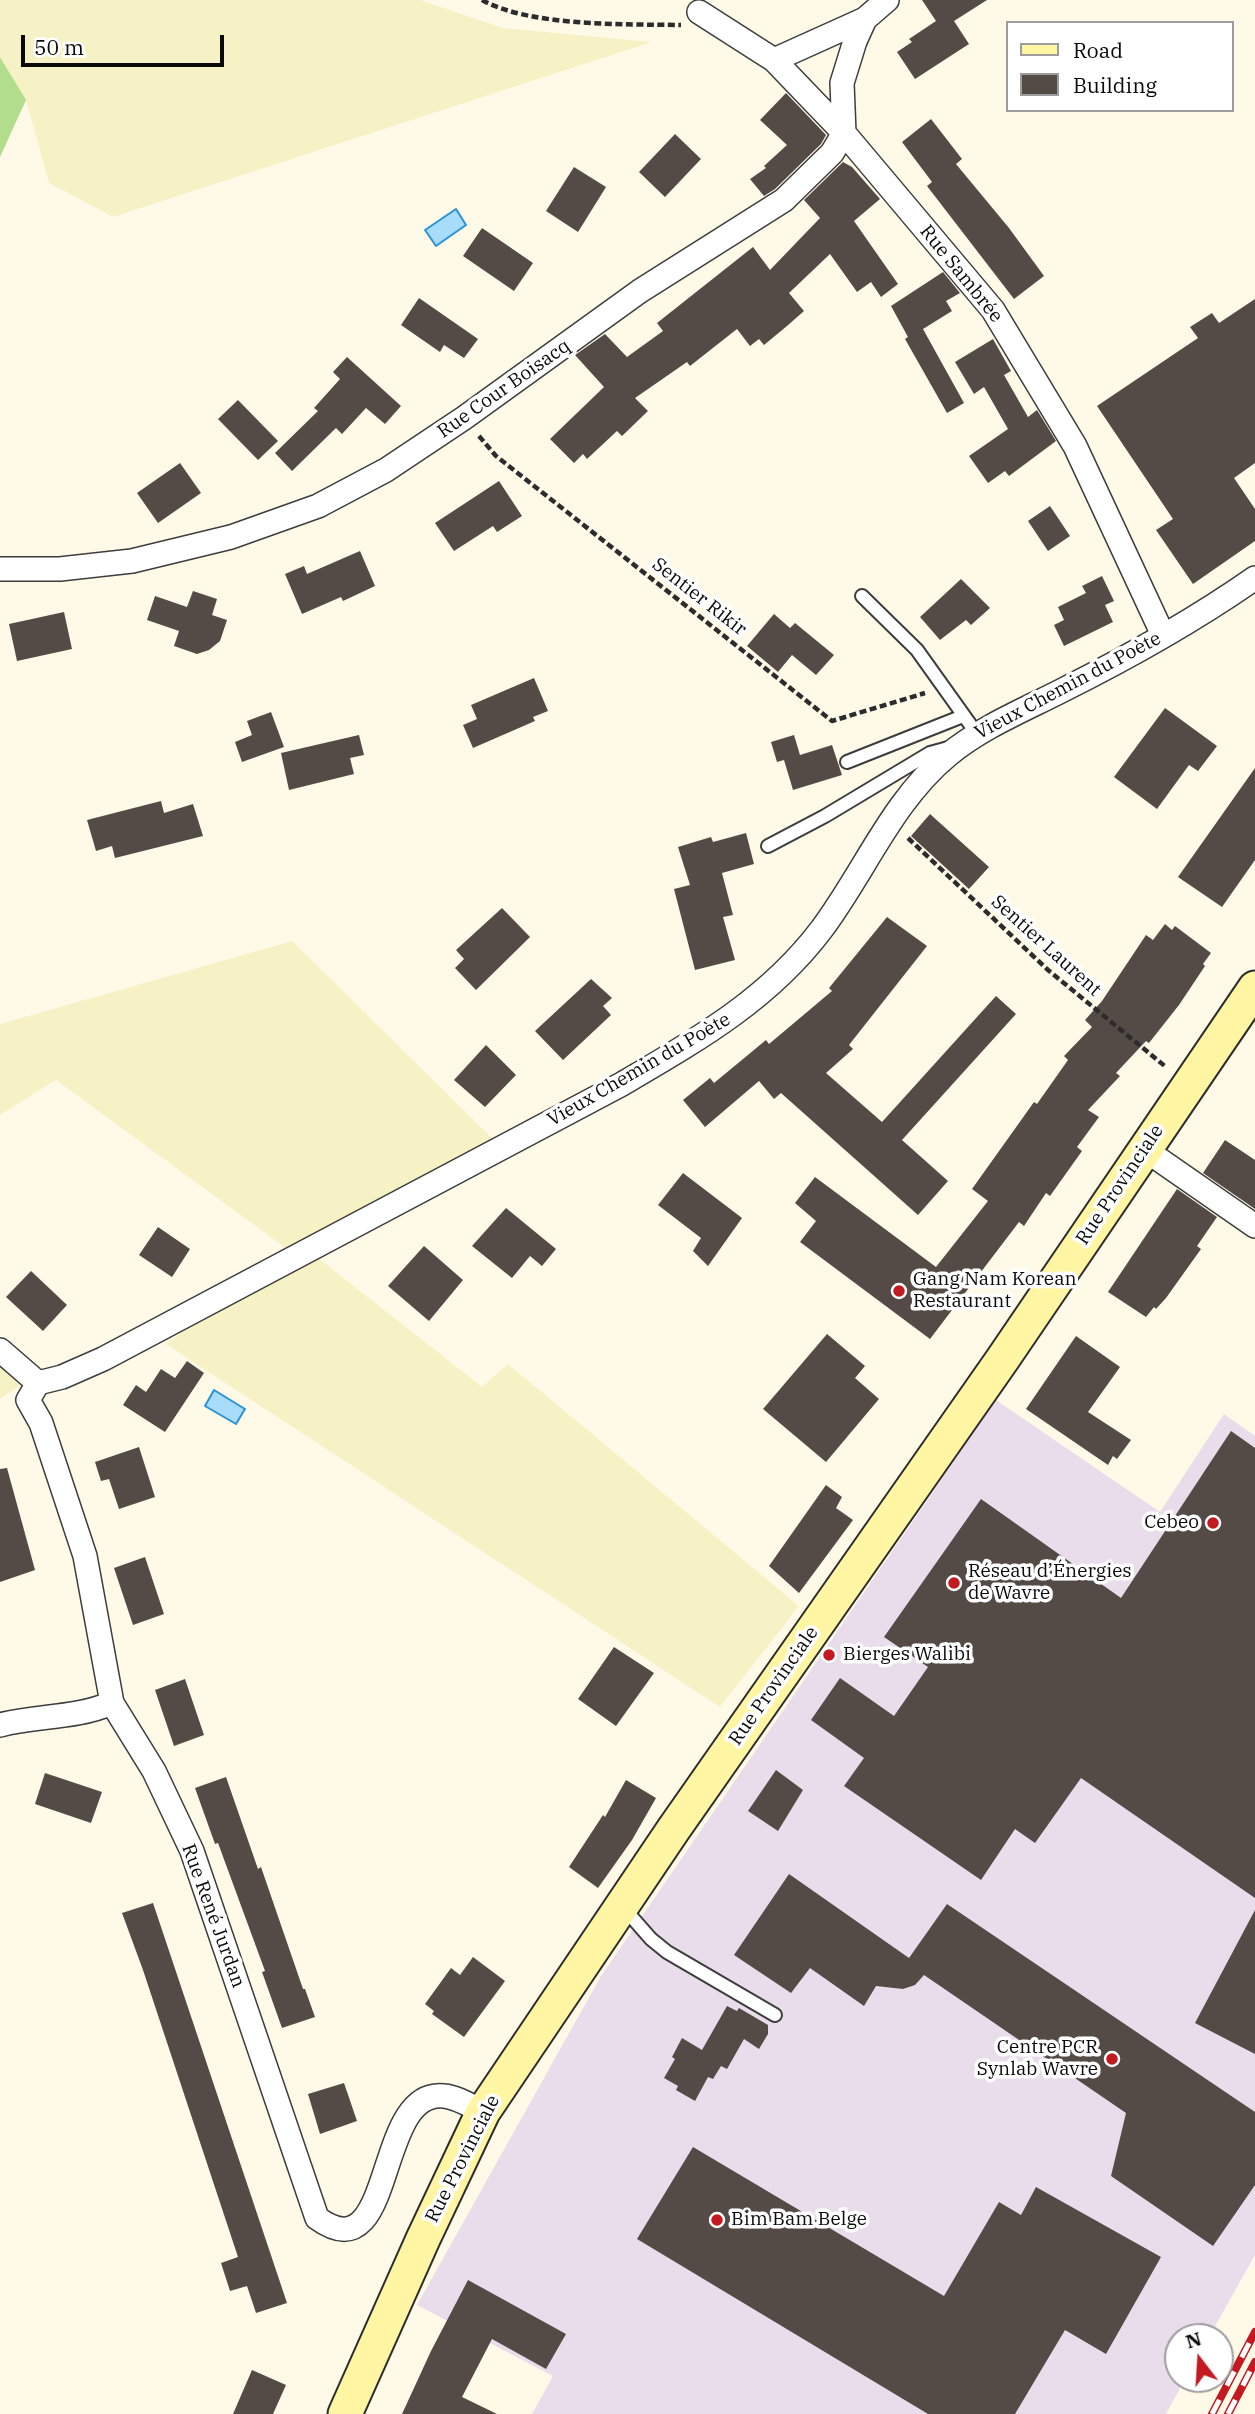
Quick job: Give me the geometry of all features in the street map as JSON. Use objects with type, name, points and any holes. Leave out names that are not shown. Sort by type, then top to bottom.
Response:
[{"type":"main road","name":"Rue Provinciale","points":[[345,2414],[423,2239],[484,2112],[622,1906],[1002,1360],[1255,988]]},
{"type":"street","points":[[774,60],[865,19],[887,0]]},
{"type":"street","name":"Rue Sambrée","points":[[699,12],[774,60],[844,133],[993,310],[1075,446],[1163,635]]},
{"type":"street","points":[[844,133],[842,83],[865,19]]},
{"type":"street","name":"Rue Cour Boisacq","points":[[0,569],[60,569],[132,561],[231,537],[317,506],[386,470],[464,418],[640,291],[783,200],[832,153],[844,133]]},
{"type":"street","name":"Vieux Chemin du Poète","points":[[38,1383],[62,1377],[103,1359],[622,1084],[691,1044],[743,1009],[792,967],[848,893],[916,785],[967,732],[1067,689],[1219,603],[1255,578]]},
{"type":"street","points":[[1144,1149],[1255,1226]]},
{"type":"street","points":[[0,1350],[38,1383]]},
{"type":"street","name":"Rue René Jurdan","points":[[38,1383],[27,1400],[41,1423],[85,1556],[112,1703],[154,1771],[192,1851],[317,2218],[329,2227],[343,2230],[362,2222],[375,2204],[398,2132],[421,2101],[442,2095],[484,2112]]},
{"type":"street","points":[[0,1725],[29,1719],[74,1716],[93,1712],[112,1703]]},
{"type":"lane","points":[[862,596],[917,650],[967,732]]},
{"type":"lane","points":[[847,762],[927,728],[967,732]]},
{"type":"lane","points":[[768,846],[825,816],[967,732]]},
{"type":"lane","points":[[622,1906],[651,1939],[667,1952],[775,2015]]},
{"type":"path","points":[[482,0],[536,18],[728,29]]},
{"type":"path","name":"Sentier Rikir","points":[[464,418],[496,456],[832,721],[942,688]]},
{"type":"path","name":"Sentier Laurent","points":[[891,822],[1048,970],[1188,1085]]},
{"type":"shaded area","points":[[0,0],[420,0],[503,28],[652,42],[113,217],[49,183],[26,100],[0,57]]},
{"type":"shaded area","points":[[292,941],[493,1139],[299,1243],[482,1387],[508,1364],[799,1606],[720,1707],[166,1344],[291,1252],[56,1080],[0,1115],[0,1024]]},
{"type":"shaded area","points":[[0,1337],[37,1374],[0,1399]]},
{"type":"shaded area","points":[[996,1400],[1160,1512],[1224,1414],[1255,1436],[1255,2255],[1217,2323],[1164,2323],[1164,2393],[1177,2393],[1166,2414],[532,2414],[553,2376],[417,2305],[601,1976]]},
{"type":"green space","points":[[0,57],[26,100],[0,157]]},
{"type":"water","points":[[456,209],[466,225],[436,246],[425,230]]},
{"type":"water","points":[[214,1390],[245,1409],[236,1424],[205,1406]]},
{"type":"building","points":[[922,0],[987,0],[954,21],[969,44],[915,79],[897,52],[912,42],[909,39],[936,21]]},
{"type":"building","points":[[786,93],[826,135],[821,144],[775,189],[764,196],[750,179],[766,168],[764,166],[787,145],[760,120]]},
{"type":"building","points":[[931,119],[962,159],[956,164],[1009,228],[1044,276],[1014,299],[927,186],[932,182],[902,142]]},
{"type":"building","points":[[675,134],[701,159],[665,197],[639,172]]},
{"type":"building","points":[[843,162],[852,167],[880,199],[854,221],[898,284],[881,297],[871,282],[857,292],[830,254],[789,293],[804,311],[764,345],[759,339],[750,346],[737,329],[690,366],[687,362],[635,398],[648,411],[622,436],[617,431],[587,459],[583,454],[574,463],[550,439],[604,387],[575,355],[605,334],[627,357],[663,331],[657,323],[753,247],[770,270],[820,218],[804,200]]},
{"type":"building","points":[[574,167],[606,187],[578,232],[546,211]]},
{"type":"building","points":[[482,228],[533,263],[514,291],[463,256]]},
{"type":"building","points":[[943,272],[960,293],[946,301],[952,311],[923,329],[964,403],[947,413],[905,339],[908,337],[891,306]]},
{"type":"building","points":[[419,298],[478,339],[464,358],[444,345],[440,352],[401,325]]},
{"type":"building","points":[[1255,299],[1255,463],[1234,478],[1255,509],[1255,541],[1193,584],[1156,530],[1173,519],[1097,406],[1198,338],[1190,327],[1212,313],[1219,323]]},
{"type":"building","points":[[993,339],[1011,371],[1004,375],[1028,417],[1037,410],[1056,441],[1009,476],[1005,471],[988,483],[969,456],[1008,429],[984,387],[974,394],[955,362]]},
{"type":"building","points":[[347,357],[401,406],[385,424],[366,408],[342,434],[336,428],[292,471],[275,453],[318,411],[314,408],[340,379],[333,372]]},
{"type":"building","points":[[238,400],[278,441],[258,460],[218,419]]},
{"type":"building","points":[[180,463],[201,493],[158,523],[137,493]]},
{"type":"building","points":[[499,481],[522,516],[497,532],[493,526],[454,551],[435,523]]},
{"type":"building","points":[[1050,506],[1070,536],[1048,551],[1028,521]]},
{"type":"building","points":[[360,551],[375,586],[343,601],[341,597],[302,614],[285,574],[304,566],[307,574]]},
{"type":"building","points":[[1102,576],[1114,601],[1105,605],[1113,622],[1064,646],[1054,625],[1064,620],[1058,607],[1086,593],[1082,586]]},
{"type":"building","points":[[961,579],[990,608],[971,625],[966,620],[940,640],[920,617]]},
{"type":"building","points":[[193,591],[217,599],[212,615],[227,620],[220,641],[209,650],[197,654],[174,646],[179,631],[147,620],[155,596],[187,607]]},
{"type":"building","points":[[64,612],[72,649],[17,661],[9,624]]},
{"type":"building","points":[[774,614],[790,628],[795,623],[834,655],[816,675],[792,655],[778,672],[747,646]]},
{"type":"building","points":[[534,678],[548,711],[533,717],[535,721],[473,748],[463,725],[477,719],[471,705]]},
{"type":"building","points":[[1165,708],[1217,746],[1198,771],[1189,765],[1157,809],[1114,777]]},
{"type":"building","points":[[271,712],[284,747],[242,762],[235,742],[252,735],[247,721]]},
{"type":"building","points":[[359,735],[364,755],[350,758],[354,774],[289,790],[281,753]]},
{"type":"building","points":[[794,735],[800,755],[832,745],[842,775],[793,790],[784,760],[777,762],[771,742]]},
{"type":"building","points":[[1255,768],[1255,860],[1222,907],[1178,877]]},
{"type":"building","points":[[161,801],[164,813],[193,804],[203,836],[115,858],[112,846],[96,851],[87,820]]},
{"type":"building","points":[[930,814],[989,867],[969,889],[911,836]]},
{"type":"building","points":[[746,833],[754,864],[722,873],[733,915],[723,917],[735,960],[695,970],[674,889],[690,885],[678,847],[711,837],[713,842]]},
{"type":"building","points":[[502,908],[530,937],[476,990],[455,968],[464,959],[456,950]]},
{"type":"building","points":[[887,917],[927,946],[849,1045],[853,1049],[826,1073],[882,1122],[996,996],[1016,1014],[902,1140],[948,1181],[918,1215],[781,1093],[774,1099],[759,1081],[705,1127],[683,1100],[710,1078],[714,1083],[766,1040],[769,1044],[832,991],[829,988]]},
{"type":"building","points":[[1165,924],[1172,930],[1175,926],[1211,953],[1203,964],[1205,966],[1149,1043],[1146,1041],[1116,1073],[1120,1076],[1088,1110],[1099,1117],[1077,1147],[1082,1151],[1050,1196],[1046,1193],[1024,1226],[1019,1222],[930,1339],[800,1242],[816,1221],[795,1203],[815,1177],[936,1267],[988,1201],[972,1189],[1034,1102],[1037,1104],[1068,1060],[1064,1056],[1092,1027],[1085,1020],[1102,1001],[1146,935],[1153,940]]},
{"type":"building","points":[[591,979],[612,998],[603,1006],[611,1015],[563,1060],[535,1031]]},
{"type":"building","points":[[486,1045],[516,1075],[485,1107],[454,1080]]},
{"type":"building","points":[[1225,1140],[1255,1160],[1255,1209],[1203,1173]]},
{"type":"building","points":[[683,1173],[742,1218],[708,1266],[693,1251],[701,1238],[658,1205]]},
{"type":"building","points":[[1177,1189],[1217,1217],[1197,1246],[1201,1249],[1166,1298],[1146,1317],[1108,1292]]},
{"type":"building","points":[[506,1208],[556,1249],[542,1266],[530,1256],[512,1278],[472,1246]]},
{"type":"building","points":[[158,1227],[190,1249],[172,1277],[139,1255]]},
{"type":"building","points":[[424,1246],[463,1280],[429,1321],[388,1286]]},
{"type":"building","points":[[31,1271],[67,1305],[43,1331],[6,1297]]},
{"type":"building","points":[[827,1334],[865,1366],[855,1378],[879,1399],[826,1462],[763,1409]]},
{"type":"building","points":[[1076,1336],[1120,1367],[1088,1412],[1131,1440],[1117,1459],[1113,1456],[1108,1465],[1026,1409]]},
{"type":"building","points":[[187,1361],[204,1373],[165,1432],[123,1405],[136,1385],[146,1392],[161,1369],[175,1378]]},
{"type":"building","points":[[1231,1431],[1255,1448],[1255,1898],[1081,1778],[1035,1843],[1015,1829],[981,1880],[844,1786],[864,1758],[811,1720],[840,1678],[894,1716],[928,1667],[884,1637],[981,1499],[1121,1598]]},
{"type":"building","points":[[139,1447],[155,1497],[119,1509],[109,1479],[101,1481],[95,1462]]},
{"type":"building","points":[[7,1468],[35,1570],[0,1582],[0,1469]]},
{"type":"building","points":[[826,1485],[842,1497],[836,1508],[853,1520],[799,1593],[769,1566]]},
{"type":"building","points":[[145,1557],[164,1614],[133,1625],[114,1568]]},
{"type":"building","points":[[614,1647],[654,1673],[616,1726],[578,1699]]},
{"type":"building","points":[[185,1679],[204,1735],[174,1746],[155,1690]]},
{"type":"building","points":[[776,1770],[803,1790],[778,1831],[748,1811]]},
{"type":"building","points":[[45,1773],[102,1792],[91,1823],[35,1804]]},
{"type":"building","points":[[226,1777],[315,2017],[282,2028],[262,1972],[265,1971],[195,1788]]},
{"type":"building","points":[[626,1780],[656,1798],[632,1840],[598,1888],[569,1867],[603,1815],[605,1817]]},
{"type":"building","name":"Centre PCR Synlab Wavre","points":[[789,1874],[909,1958],[947,1904],[1255,2112],[1255,2185],[1213,2246],[1111,2176],[1126,2113],[924,1975],[915,1985],[903,1989],[876,1986],[864,2006],[810,1968],[791,1993],[734,1955]]},
{"type":"building","points":[[153,1903],[287,2303],[256,2313],[247,2286],[230,2291],[221,2263],[238,2257],[122,1913]]},
{"type":"building","points":[[1255,1910],[1255,2054],[1195,2023]]},
{"type":"building","points":[[473,1957],[505,1981],[464,2037],[432,2014],[434,2011],[425,2004],[451,1968],[460,1975]]},
{"type":"building","points":[[727,2006],[737,2011],[739,2008],[768,2025],[768,2034],[759,2049],[744,2039],[727,2069],[721,2066],[713,2079],[708,2077],[695,2101],[676,2090],[678,2086],[664,2078],[675,2059],[672,2057],[682,2038],[702,2050]]},
{"type":"building","points":[[344,2083],[357,2121],[320,2134],[308,2094]]},
{"type":"building","points":[[693,2147],[944,2296],[999,2202],[1021,2215],[1036,2187],[1161,2257],[1106,2354],[1065,2330],[1015,2414],[928,2414],[637,2239]]},
{"type":"building","points":[[468,2280],[566,2334],[546,2369],[492,2339],[462,2397],[497,2414],[402,2414],[431,2351]]},
{"type":"building","points":[[252,2370],[286,2385],[273,2414],[233,2414]]},
{"type":"railway","points":[[1212,2414],[1255,2332]]},
{"type":"railway","points":[[1228,2414],[1255,2362]]},
{"type":"place","name":"Gang Nam Korean Restaurant","points":[[899,1291]]},
{"type":"place","name":"Cebeo","points":[[1213,1523]]},
{"type":"place","name":"Réseau d’Énergies de Wavre","points":[[954,1583]]},
{"type":"place","name":"Bierges Walibi","points":[[829,1655]]},
{"type":"place","name":"Centre PCR Synlab Wavre","points":[[1112,2059]]},
{"type":"place","name":"Bim Bam Belge","points":[[717,2220]]}]
